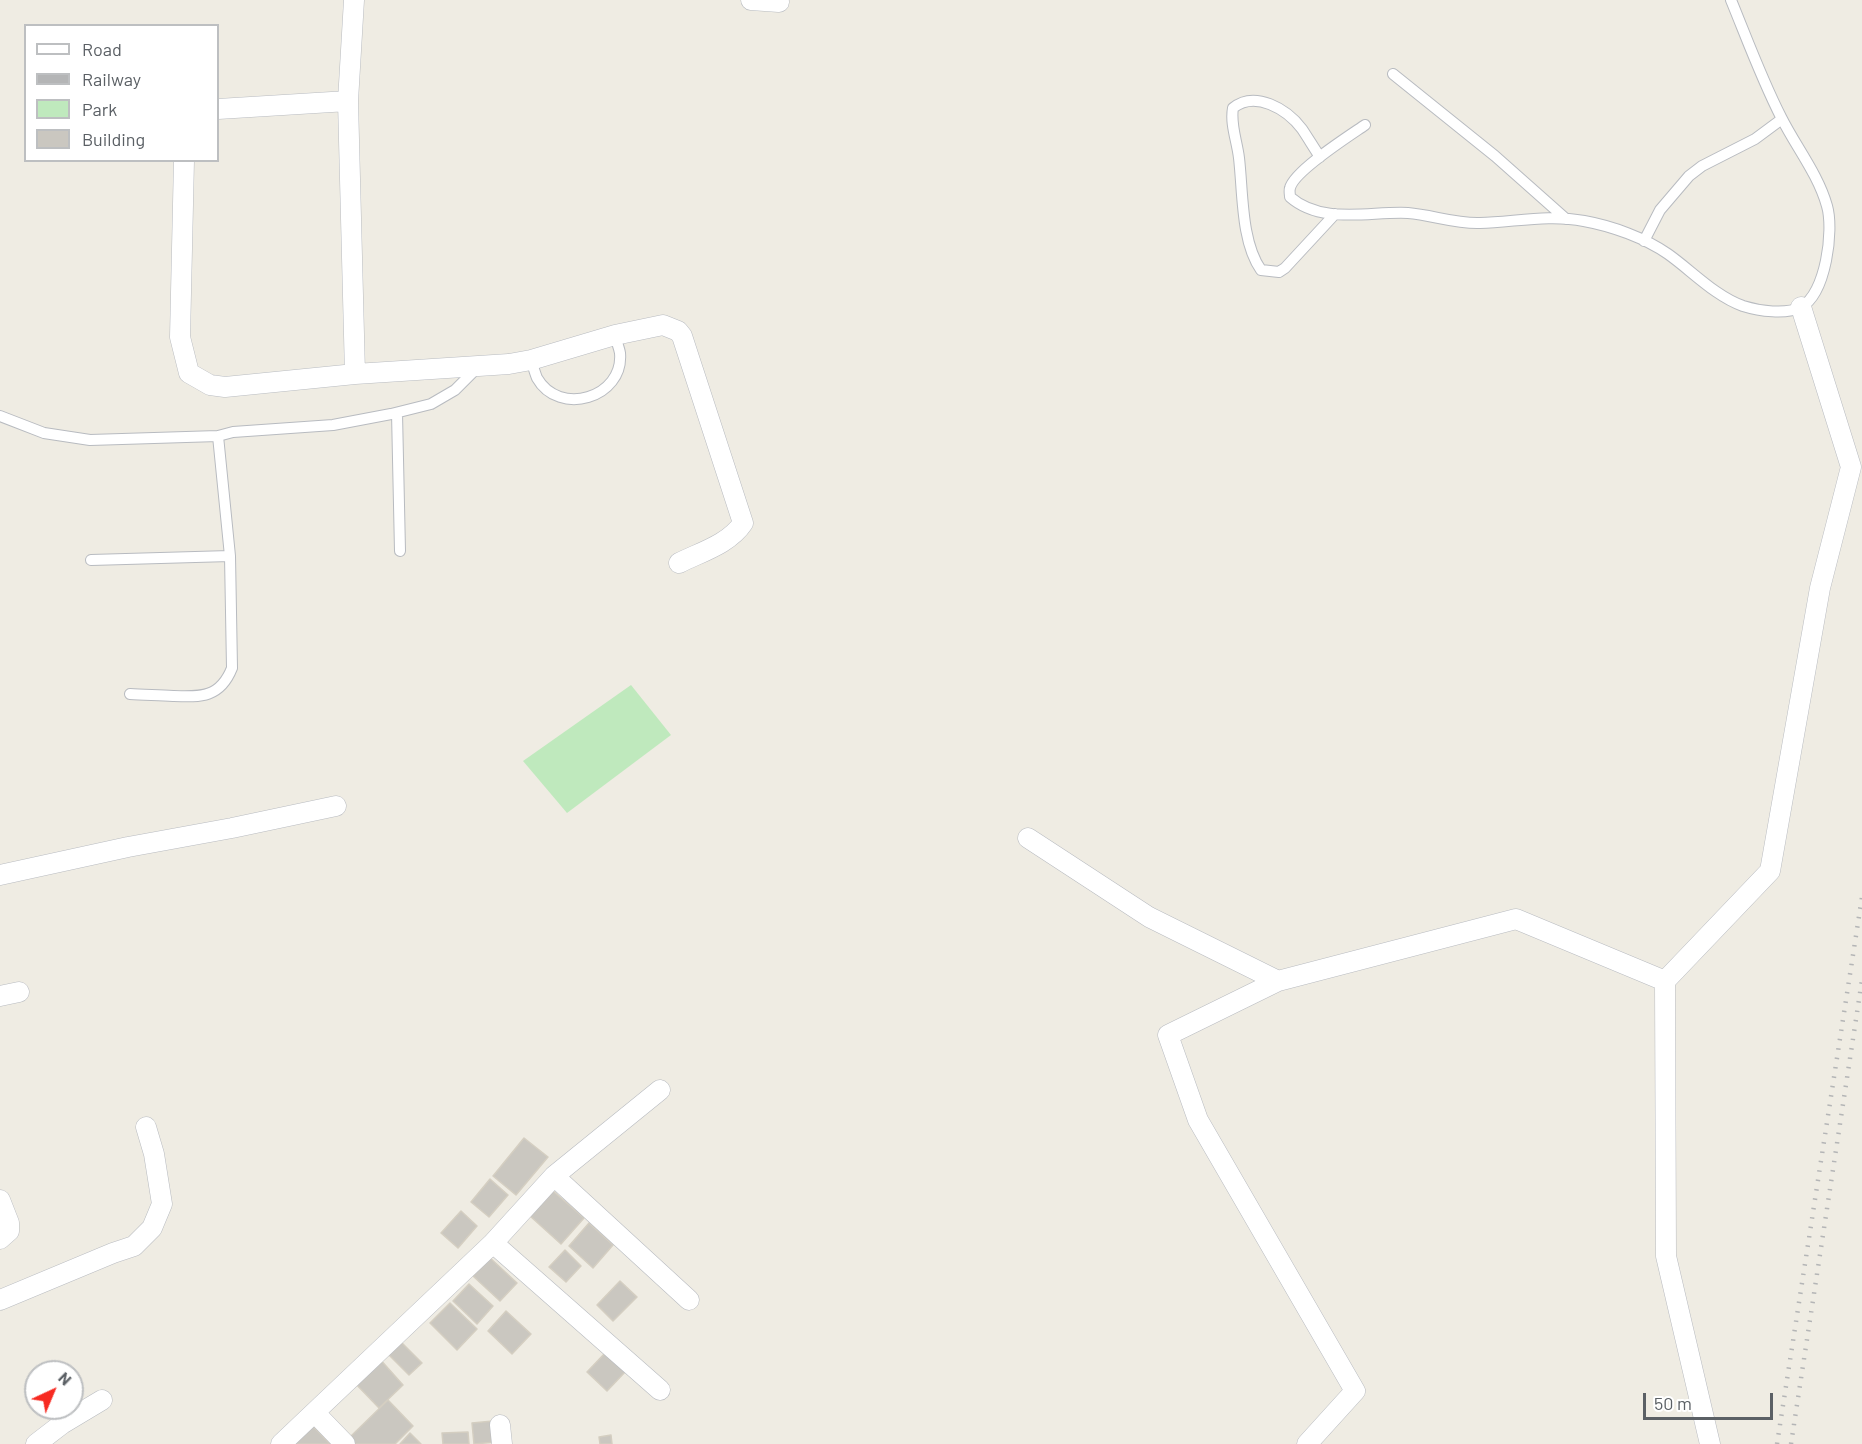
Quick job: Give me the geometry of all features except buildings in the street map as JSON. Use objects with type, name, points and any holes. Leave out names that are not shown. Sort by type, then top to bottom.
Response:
[{"type":"street","points":[[354,0],[348,101],[355,374]]},
{"type":"street","points":[[751,0],[779,2]]},
{"type":"street","points":[[219,109],[348,101]]},
{"type":"street","points":[[184,162],[180,337],[189,373],[210,385],[225,387],[355,374],[480,366],[531,360],[615,335],[663,325],[678,331],[682,336],[743,523],[736,533],[679,563]]},
{"type":"street","points":[[1710,1444],[1665,1256],[1665,981],[1770,872],[1820,588],[1851,467],[1801,307]]},
{"type":"street","points":[[0,875],[336,806]]},
{"type":"street","points":[[1028,838],[1149,917],[1278,981]]},
{"type":"street","points":[[1306,1444],[1355,1391],[1198,1120],[1168,1035],[1278,981],[1516,919],[1665,981]]},
{"type":"street","points":[[281,1444],[493,1243],[554,1176],[660,1090]]},
{"type":"street","points":[[0,1300],[134,1246],[152,1228],[162,1204],[146,1127]]},
{"type":"street","points":[[554,1176],[689,1300]]},
{"type":"street","points":[[0,1200],[9,1223],[9,1231],[0,1239]]},
{"type":"street","points":[[493,1243],[660,1390]]},
{"type":"street","points":[[38,1443],[62,1424],[102,1400]]},
{"type":"street","points":[[315,1413],[345,1444]]},
{"type":"lane","points":[[1365,125],[1320,157],[1293,181],[1289,189],[1290,197],[1319,213],[1408,213],[1479,223],[1546,218],[1585,221],[1644,241],[1667,253],[1709,285],[1742,305],[1755,309],[1778,311],[1801,307],[1815,292],[1823,273],[1829,227],[1828,208],[1820,186],[1782,119],[1731,0]]},
{"type":"lane","points":[[1393,74],[1503,162],[1566,219]]},
{"type":"lane","points":[[1320,157],[1294,121],[1266,102],[1254,99],[1240,102],[1233,108],[1231,116],[1245,217],[1255,261],[1261,270],[1279,272],[1285,268],[1335,214]]},
{"type":"lane","points":[[1644,241],[1660,210],[1689,176],[1702,166],[1755,139],[1782,119]]},
{"type":"lane","points":[[531,360],[538,379],[551,393],[570,400],[589,399],[606,389],[617,373],[620,354],[615,335]]},
{"type":"lane","points":[[0,416],[44,433],[90,440],[218,436],[233,432],[333,425],[430,404],[455,390],[480,366]]},
{"type":"lane","points":[[397,412],[400,551]]},
{"type":"lane","points":[[130,694],[203,697],[220,688],[228,679],[232,668],[230,556],[218,436]]},
{"type":"lane","points":[[91,560],[230,556]]},
{"type":"green space","points":[[631,685],[671,735],[567,813],[523,761]]},
{"type":"railway","points":[[1777,1444],[1862,897]]},
{"type":"railway","points":[[1791,1444],[1862,980]]}]
